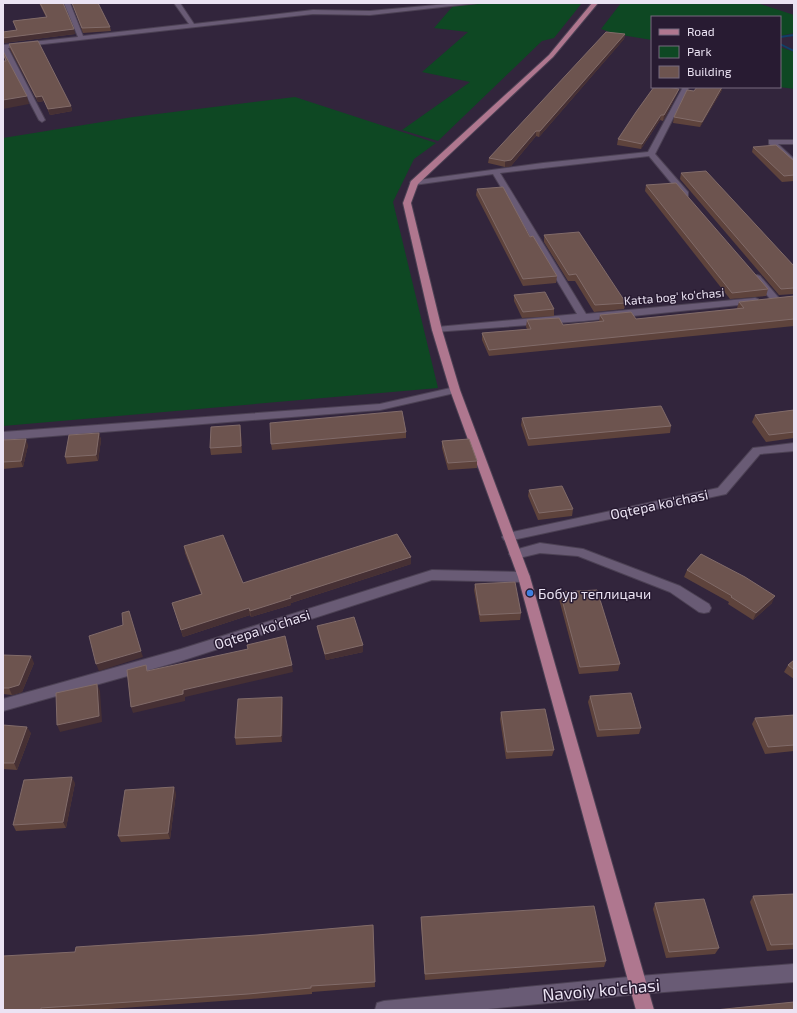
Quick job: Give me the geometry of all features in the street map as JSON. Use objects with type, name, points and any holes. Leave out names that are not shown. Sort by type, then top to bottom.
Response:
[{"type":"main road","points":[[595,3],[551,56],[414,183],[407,203],[437,330],[455,390],[524,577],[645,1010]]},
{"type":"street","points":[[67,3],[81,38]]},
{"type":"street","points":[[177,3],[193,26]]},
{"type":"street","points":[[42,120],[4,47],[193,26],[311,10],[370,13],[475,3]]},
{"type":"street","points":[[651,154],[685,88]]},
{"type":"street","points":[[794,142],[772,142],[794,163]]},
{"type":"street","points":[[414,183],[543,165],[651,154]]},
{"type":"street","points":[[651,154],[692,202]]},
{"type":"street","points":[[495,172],[584,318]]},
{"type":"street","points":[[749,269],[775,300]]},
{"type":"street","name":"Katta bog' ko'chasi","points":[[437,330],[584,318],[788,298]]},
{"type":"street","points":[[3,436],[380,407],[455,390]]},
{"type":"street","name":"Oqtepa ko'chasi","points":[[508,537],[722,491],[757,451],[794,447]]},
{"type":"street","points":[[515,554],[540,548],[579,552],[675,589],[704,608]]},
{"type":"street","name":"Oqtepa ko'chasi","points":[[3,705],[181,655],[432,575],[524,577]]},
{"type":"street","name":"Navoiy ko'chasi","points":[[384,1010],[639,985],[794,973]]},
{"type":"green space","points":[[490,3],[582,3],[554,38],[542,41],[438,141],[402,130],[470,82],[422,72],[468,32],[434,28],[453,6]]},
{"type":"green space","points":[[621,3],[757,3],[794,15],[794,33],[781,36],[781,16],[651,16],[651,40],[615,34],[601,29]]},
{"type":"green space","points":[[781,47],[794,52],[794,89],[781,87]]},
{"type":"green space","points":[[295,97],[436,143],[414,159],[393,202],[438,388],[3,426],[3,138],[133,117]]},
{"type":"building","points":[[40,3],[63,3],[74,29],[3,38],[3,32],[17,30],[13,21],[47,17]]},
{"type":"building","points":[[72,3],[98,3],[110,27],[82,28]]},
{"type":"building","points":[[606,32],[625,34],[540,131],[536,131],[511,160],[505,161],[489,158]]},
{"type":"building","points":[[38,41],[71,106],[48,109],[42,96],[36,97],[9,44]]},
{"type":"building","points":[[3,51],[27,96],[3,100],[3,61],[6,61]]},
{"type":"building","points":[[653,88],[679,89],[664,115],[661,115],[642,144],[618,139]]},
{"type":"building","points":[[696,88],[721,88],[702,122],[674,117],[687,90],[694,91]]},
{"type":"building","points":[[776,145],[794,161],[794,175],[784,176],[753,147]]},
{"type":"building","points":[[706,171],[794,266],[794,288],[781,289],[681,173]]},
{"type":"building","points":[[676,183],[768,289],[732,293],[646,185]]},
{"type":"building","points":[[503,187],[530,237],[533,236],[557,276],[523,279],[477,189]]},
{"type":"building","points":[[579,232],[626,303],[595,305],[576,274],[569,275],[544,235]]},
{"type":"building","points":[[545,292],[554,309],[523,312],[514,295]]},
{"type":"building","points":[[794,296],[794,319],[489,350],[482,333],[531,329],[527,320],[559,318],[563,325],[604,321],[600,315],[631,312],[636,319],[744,308],[739,302]]},
{"type":"building","points":[[661,406],[671,426],[529,439],[522,418]]},
{"type":"building","points":[[794,410],[794,432],[769,435],[755,415]]},
{"type":"building","points":[[402,411],[406,432],[271,444],[270,423]]},
{"type":"building","points":[[240,425],[241,446],[210,448],[211,427]]},
{"type":"building","points":[[99,433],[96,455],[65,457],[69,435]]},
{"type":"building","points":[[26,439],[21,461],[3,462],[3,440]]},
{"type":"building","points":[[469,439],[477,461],[448,463],[442,441]]},
{"type":"building","points":[[562,486],[573,509],[539,513],[529,490]]},
{"type":"building","points":[[397,534],[411,557],[290,596],[291,598],[250,611],[249,608],[181,630],[172,603],[202,594],[184,546],[223,535],[243,583]]},
{"type":"building","points":[[701,554],[745,577],[775,596],[756,613],[731,597],[732,596],[687,570]]},
{"type":"building","points":[[515,582],[521,613],[480,615],[475,584]]},
{"type":"building","points":[[597,590],[620,664],[580,667],[560,592]]},
{"type":"building","points":[[129,611],[141,651],[96,664],[89,636],[123,625],[122,613]]},
{"type":"building","points":[[354,617],[363,645],[325,654],[317,626]]},
{"type":"building","points":[[285,636],[292,665],[183,690],[183,694],[131,707],[127,670],[146,665],[147,671],[248,649],[247,645]]},
{"type":"building","points":[[3,655],[31,656],[19,685],[3,688]]},
{"type":"building","points":[[794,660],[794,670],[788,665]]},
{"type":"building","points":[[97,684],[99,716],[57,725],[56,693]]},
{"type":"building","points":[[631,693],[641,728],[599,730],[590,696]]},
{"type":"building","points":[[282,697],[281,736],[235,738],[238,699]]},
{"type":"building","points":[[545,709],[554,750],[507,752],[501,712]]},
{"type":"building","points":[[794,715],[794,745],[768,747],[755,718]]},
{"type":"building","points":[[3,725],[27,727],[14,763],[3,763]]},
{"type":"building","points":[[72,777],[63,822],[13,825],[24,780]]},
{"type":"building","points":[[174,787],[168,833],[118,836],[125,790]]},
{"type":"building","points":[[794,894],[794,944],[771,945],[753,896]]},
{"type":"building","points":[[704,899],[719,948],[669,952],[655,903]]},
{"type":"building","points":[[594,906],[606,961],[425,974],[421,917]]},
{"type":"building","points":[[373,925],[375,982],[311,986],[311,988],[248,994],[41,1008],[41,1010],[3,1010],[3,956],[75,952],[76,947],[257,935]]},
{"type":"building","points":[[794,1002],[794,1010],[715,1010]]},
{"type":"waterway","points":[[781,37],[794,35]]},
{"type":"waterway","points":[[781,44],[794,51]]},
{"type":"place","name":"Бобур теплицачи","points":[[530,593]]}]
